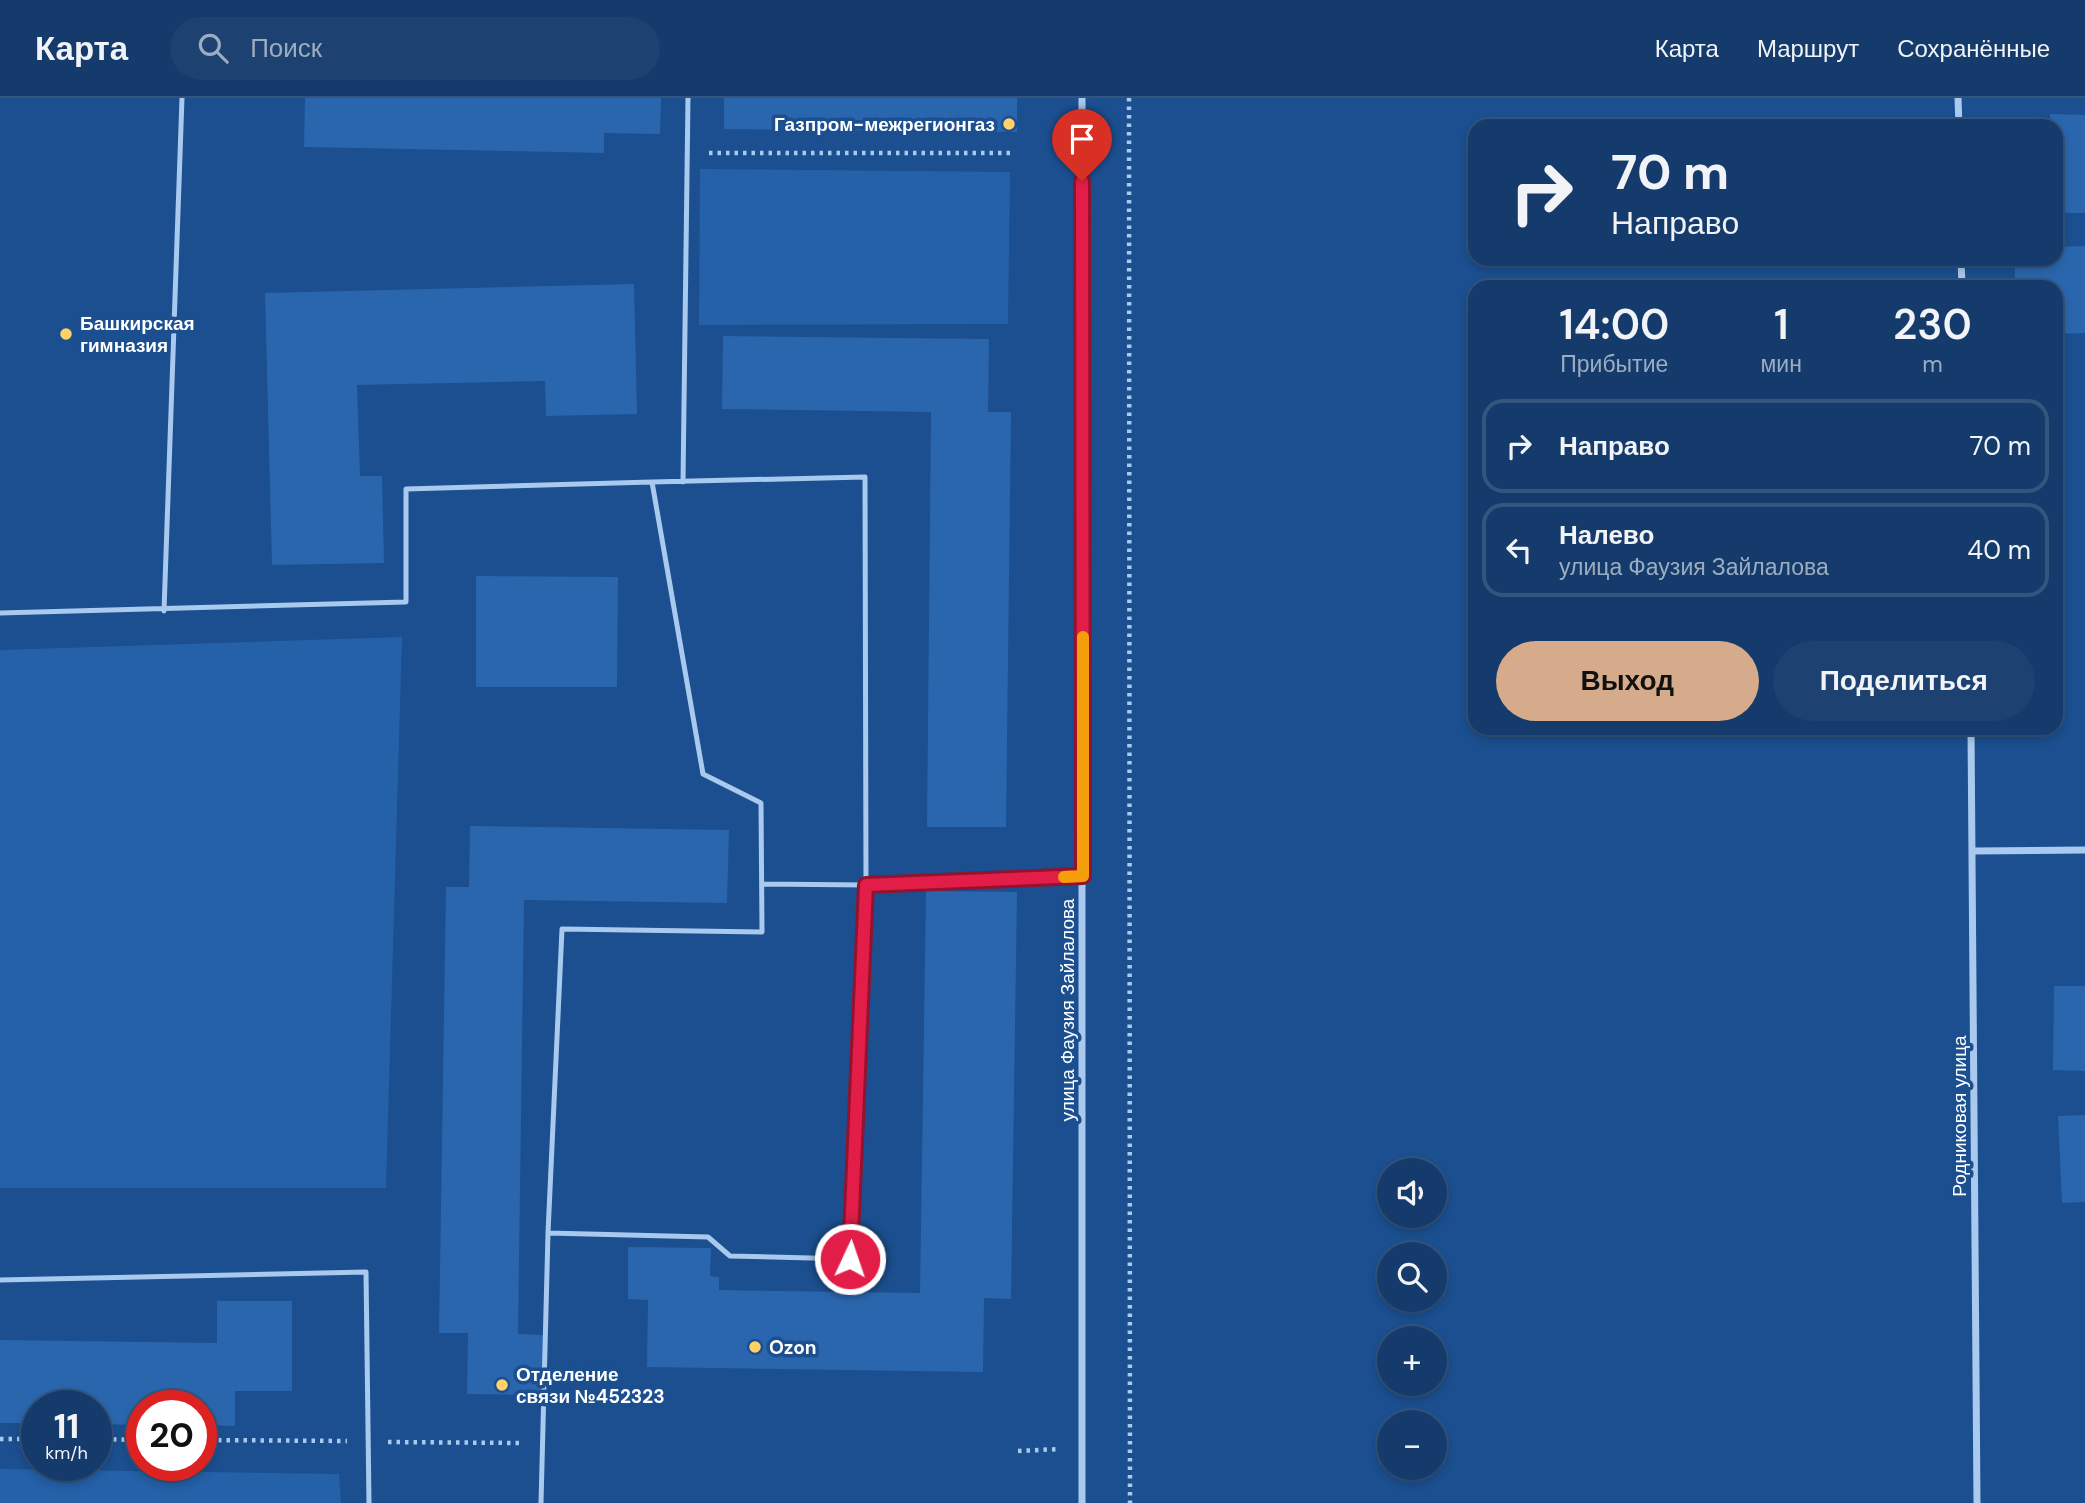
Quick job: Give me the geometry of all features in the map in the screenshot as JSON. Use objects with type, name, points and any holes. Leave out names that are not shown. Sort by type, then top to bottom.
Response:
[{"type":"street","name":"улица Фаузия Зайлалова","points":[[1082,98],[1082,1503]]},
{"type":"street","points":[[1958,98],[1959,119]]},
{"type":"street","name":"Родниковая улица","points":[[1971,735],[1977,1503]]},
{"type":"street","points":[[1973,851],[2085,850]]},
{"type":"lane","points":[[164,611],[182,98]]},
{"type":"lane","points":[[682,482],[688,98]]},
{"type":"lane","points":[[0,613],[164,611],[407,602],[406,489],[865,477],[866,885],[850,1259],[730,1256],[708,1237],[548,1233]]},
{"type":"lane","points":[[541,1503],[548,1233],[562,929],[762,932],[761,803],[703,774],[652,482]]},
{"type":"lane","points":[[762,884],[866,885],[1083,876]]},
{"type":"lane","points":[[0,1280],[366,1272],[369,1503]]},
{"type":"path","points":[[1129,98],[1130,1503]]},
{"type":"path","points":[[687,153],[1015,153]]},
{"type":"path","points":[[0,1438],[21,1439]]},
{"type":"path","points":[[217,1440],[543,1443]]},
{"type":"path","points":[[1018,1451],[1082,1447]]},
{"type":"shaded area","points":[[700,169],[1010,172],[1008,324],[699,325]]},
{"type":"shaded area","points":[[402,637],[386,1188],[0,1188],[0,650]]},
{"type":"shaded area","points":[[0,1469],[21,1469],[21,1481],[112,1481],[112,1471],[126,1471],[126,1481],[217,1481],[217,1472],[339,1474],[341,1503],[0,1503]]},
{"type":"building","points":[[305,98],[661,98],[660,134],[604,133],[604,153],[304,147]]},
{"type":"building","points":[[724,98],[1017,98],[1017,132],[724,129]]},
{"type":"building","points":[[2050,114],[2085,115],[2085,213],[2063,213],[2063,119],[2050,119]]},
{"type":"building","points":[[2085,246],[2085,333],[2063,334],[2063,280],[2015,280],[2015,267],[2063,266],[2063,247]]},
{"type":"building","points":[[634,284],[637,414],[546,416],[545,381],[357,385],[360,476],[382,476],[384,563],[272,565],[265,293]]},
{"type":"building","points":[[723,336],[989,339],[988,412],[1011,412],[1006,827],[927,827],[931,412],[722,409]]},
{"type":"building","points":[[476,576],[618,577],[617,687],[476,687]]},
{"type":"building","points":[[470,826],[729,830],[727,903],[524,900],[518,1334],[544,1335],[543,1395],[467,1394],[468,1333],[439,1333],[446,887],[469,887]]},
{"type":"building","points":[[926,891],[1017,892],[1011,1299],[984,1298],[983,1372],[647,1367],[648,1300],[628,1299],[628,1247],[711,1248],[710,1276],[719,1277],[719,1290],[920,1293]]},
{"type":"building","points":[[2054,986],[2085,986],[2085,1071],[2053,1070]]},
{"type":"building","points":[[2085,1115],[2085,1202],[2062,1203],[2058,1116]]},
{"type":"building","points":[[217,1301],[292,1301],[292,1391],[235,1391],[235,1426],[217,1425],[217,1390],[126,1390],[126,1425],[112,1424],[112,1390],[21,1390],[21,1423],[0,1423],[0,1340],[217,1343]]},
{"type":"slow traffic","points":[[1064,877],[1083,876],[1083,637]]},
{"type":"place","name":"Газпром-межрегионгаз","points":[[1009,124]]},
{"type":"place","name":"Башкирская гимназия","points":[[66,334]]},
{"type":"place","name":"Ozon","points":[[755,1347]]},
{"type":"place","name":"Отделение связи №452323","points":[[502,1385]]},
{"type":"route","points":[[850,1259],[866,885],[1083,876],[1082,181]]}]
